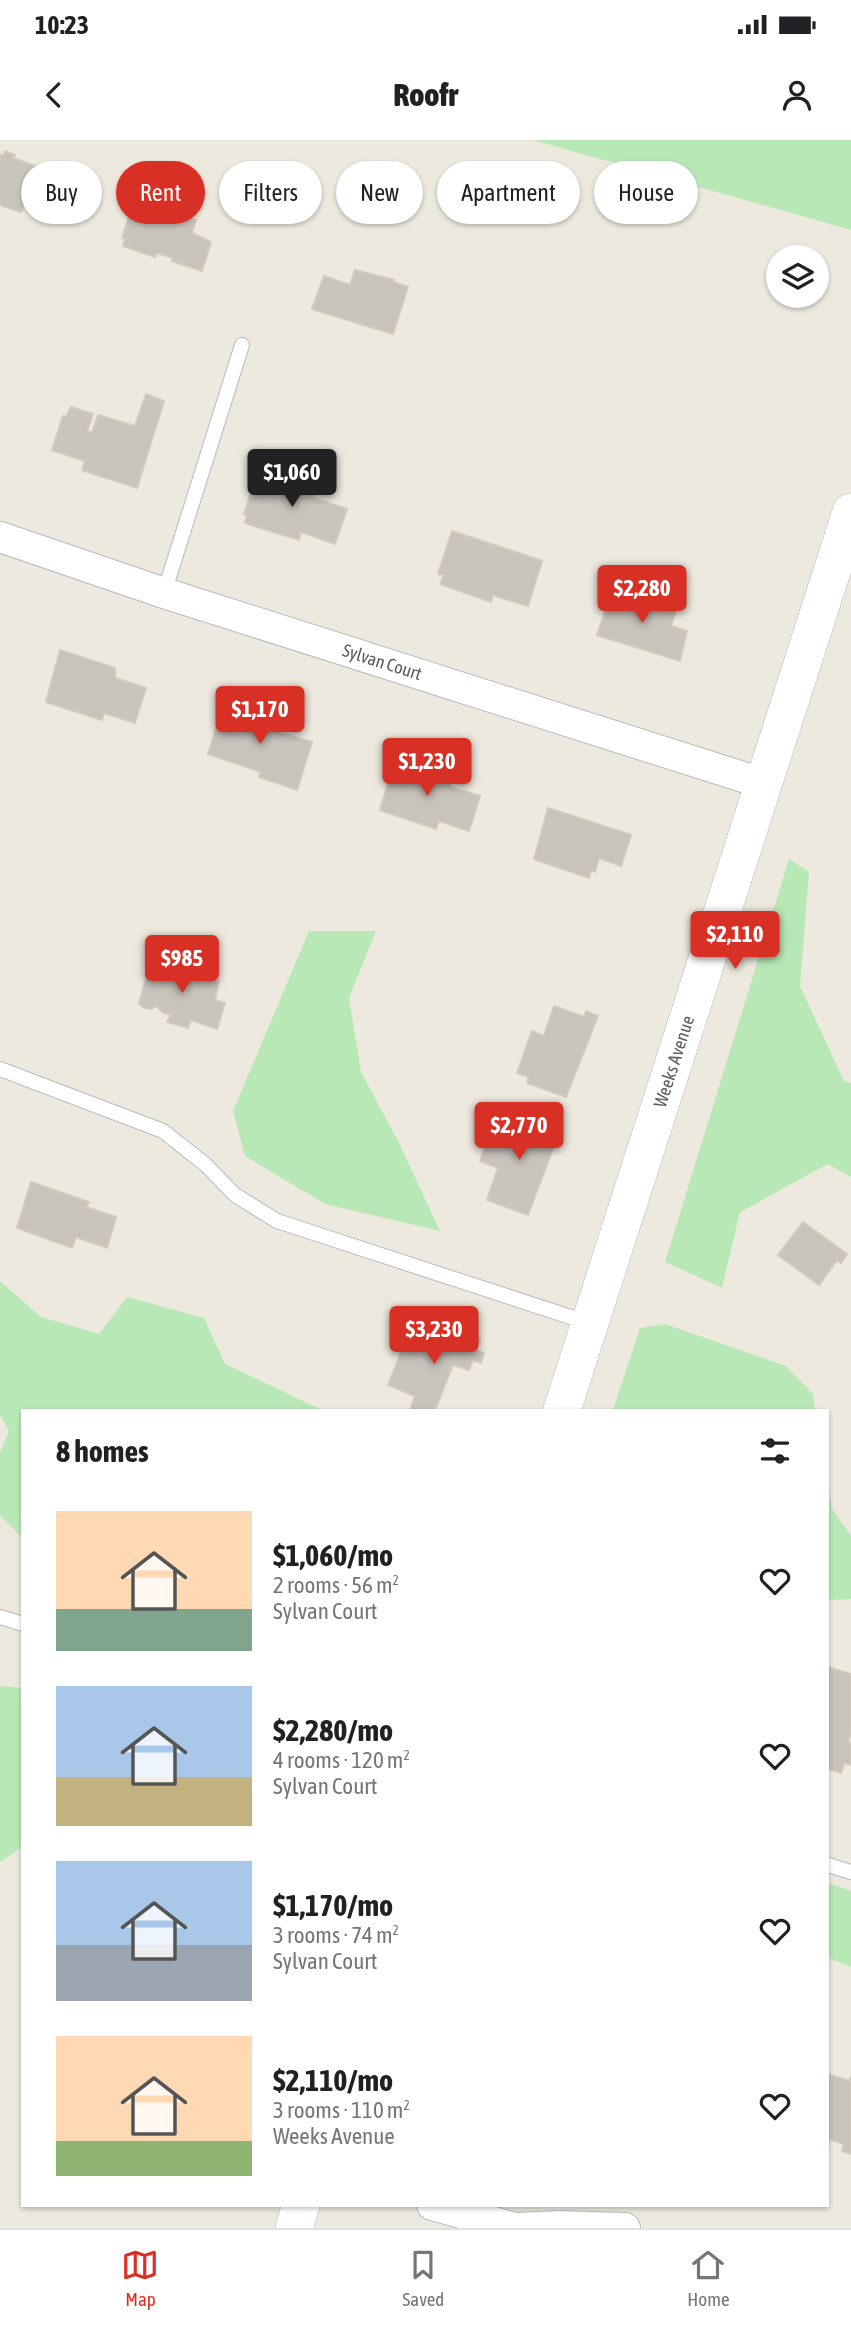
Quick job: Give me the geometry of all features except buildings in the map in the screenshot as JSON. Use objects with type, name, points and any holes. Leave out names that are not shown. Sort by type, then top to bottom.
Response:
[{"type":"street","name":"Weeks Avenue","points":[[562,1409],[851,514]]},
{"type":"street","name":"Sylvan Court","points":[[0,537],[164,593],[765,784]]},
{"type":"street","points":[[294,2228],[300,2207]]},
{"type":"street","points":[[439,2207],[516,2228],[625,2228]]},
{"type":"lane","points":[[164,593],[243,345]]},
{"type":"lane","points":[[0,1069],[163,1131],[206,1166],[235,1195],[276,1221],[591,1323]]},
{"type":"lane","points":[[0,1617],[21,1623]]},
{"type":"lane","points":[[829,1865],[851,1872]]},
{"type":"green space","points":[[533,140],[851,140],[851,230],[698,187],[698,161],[607,161]]},
{"type":"green space","points":[[789,859],[809,872],[800,986],[844,1081],[851,1083],[851,1177],[828,1164],[740,1212],[722,1288],[665,1262]]},
{"type":"green space","points":[[309,931],[376,931],[349,998],[361,1072],[399,1143],[440,1231],[325,1204],[245,1156],[233,1111]]},
{"type":"green space","points":[[0,1281],[41,1317],[99,1334],[127,1297],[204,1318],[225,1364],[320,1409],[21,1409],[21,1536],[0,1516],[0,1453],[9,1431],[0,1415]]},
{"type":"green space","points":[[665,1324],[786,1366],[813,1394],[815,1409],[613,1409],[640,1328]]},
{"type":"green space","points":[[829,1490],[832,1509],[851,1536],[851,1599],[829,1600]]},
{"type":"green space","points":[[0,1687],[21,1688],[21,1847],[0,1862]]},
{"type":"green space","points":[[829,1883],[851,1891],[851,1967],[829,1958]]}]
